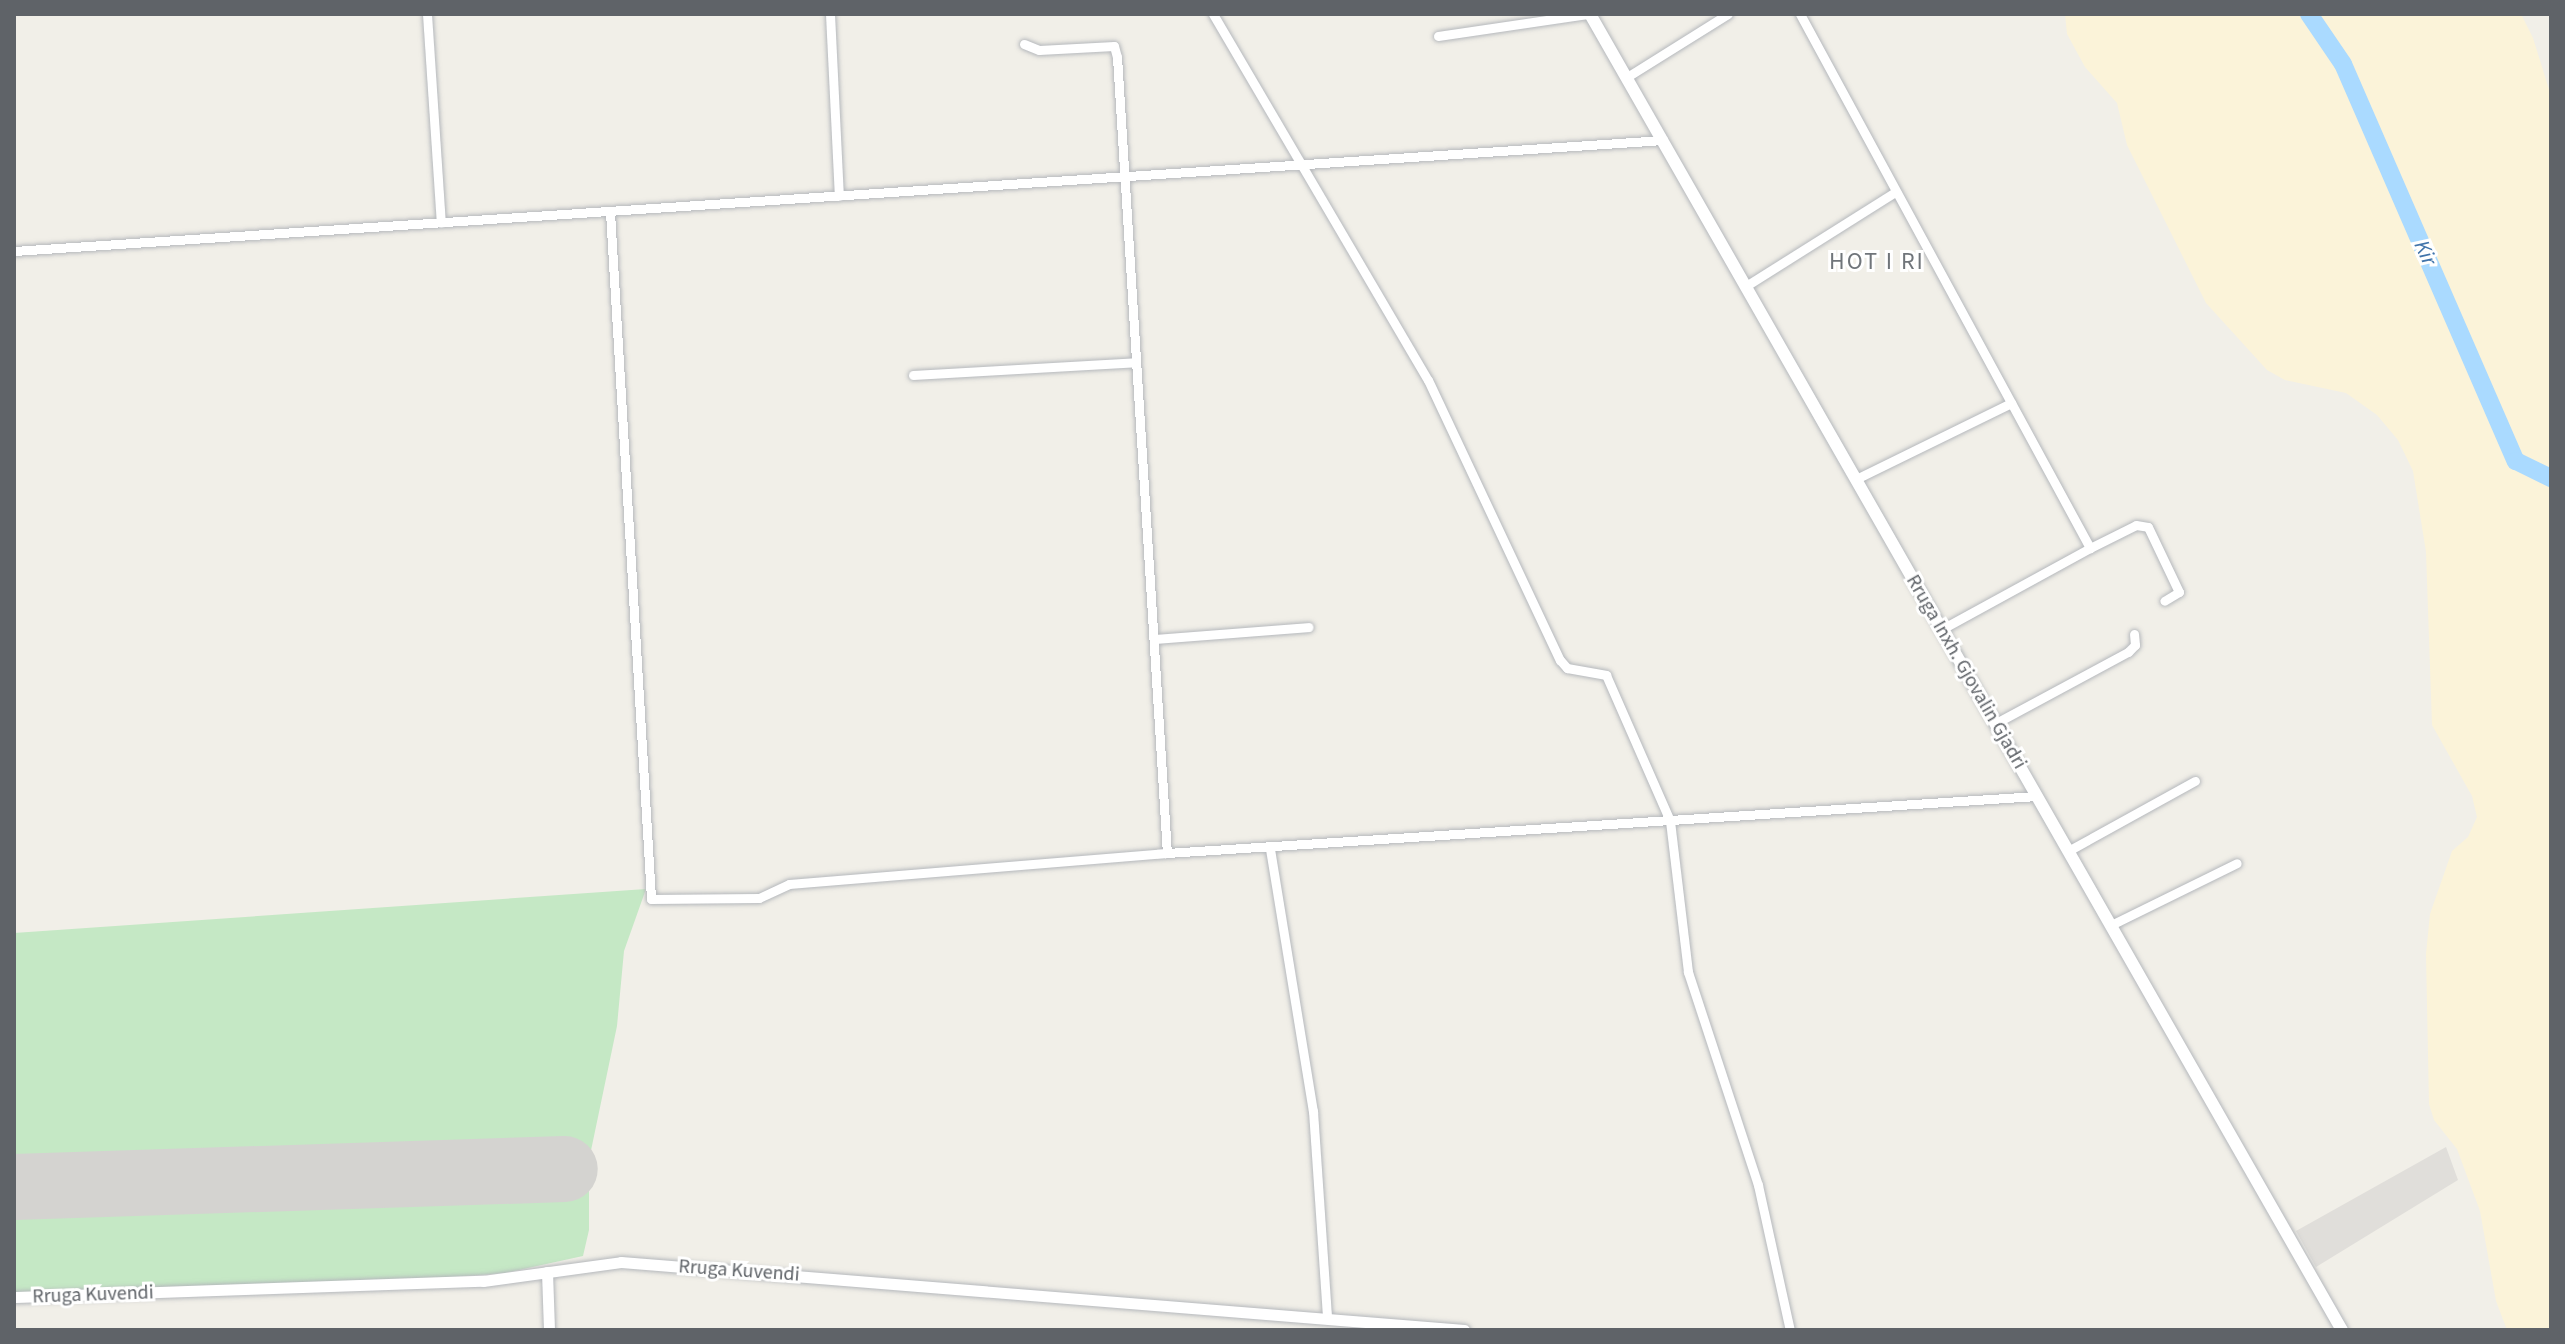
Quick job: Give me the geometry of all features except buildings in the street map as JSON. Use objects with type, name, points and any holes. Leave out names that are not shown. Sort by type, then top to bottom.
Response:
[{"type":"main road","name":"Rruga Inxh. Gjovalin Gjadri","points":[[1589,14],[2342,1330]]},
{"type":"street","points":[[427,14],[441,223]]},
{"type":"street","points":[[830,14],[839,196]]},
{"type":"street","points":[[1213,14],[1428,380],[1560,660],[1567,668],[1606,675],[1670,821],[1688,972],[1758,1185],[1790,1330]]},
{"type":"street","points":[[1438,36],[1589,14]]},
{"type":"street","points":[[1627,77],[1728,14]]},
{"type":"street","points":[[1800,14],[2090,548]]},
{"type":"street","points":[[1024,44],[1039,50],[1114,46],[1156,639],[1167,853]]},
{"type":"street","points":[[14,251],[1125,179],[1663,140]]},
{"type":"street","points":[[1746,286],[1895,192]]},
{"type":"street","points":[[610,212],[651,899],[759,898],[789,884],[1167,853],[1270,849],[2037,796]]},
{"type":"street","points":[[913,375],[1136,362]]},
{"type":"street","points":[[1856,479],[2011,403]]},
{"type":"street","points":[[1942,629],[2136,525],[2148,527],[2179,592],[2164,601]]},
{"type":"street","points":[[1156,639],[1309,627]]},
{"type":"street","points":[[1996,723],[2128,652],[2135,645],[2134,634]]},
{"type":"street","points":[[2068,851],[2195,781]]},
{"type":"street","points":[[1270,849],[1313,1111],[1327,1318]]},
{"type":"street","points":[[2111,925],[2237,863]]},
{"type":"street","name":"Rruga Kuvendi","points":[[14,1297],[446,1283],[621,1262],[1464,1330]]},
{"type":"street","points":[[547,1272],[549,1330]]},
{"type":"shaded area","points":[[2446,1147],[2458,1180],[2316,1267],[2296,1231]]},
{"type":"green space","points":[[646,889],[624,951],[617,1026],[589,1160],[589,1230],[583,1256],[505,1273],[414,1280],[14,1293],[14,933]]},
{"type":"sand","points":[[2065,14],[2521,14],[2533,38],[2551,96],[2551,1330],[2507,1330],[2496,1301],[2480,1211],[2457,1149],[2434,1120],[2429,1104],[2426,954],[2430,914],[2452,851],[2468,837],[2477,817],[2472,796],[2432,725],[2426,552],[2413,471],[2398,440],[2377,415],[2346,393],[2285,380],[2267,370],[2206,303],[2127,145],[2117,103],[2085,67],[2067,34]]},
{"type":"waterway","name":"Kir","points":[[2309,14],[2343,64],[2516,461],[2551,478]]},
{"type":"runway","points":[[14,1187],[565,1169]]},
{"type":"district","name":"HOT I RI","points":[[1877,262]]}]
